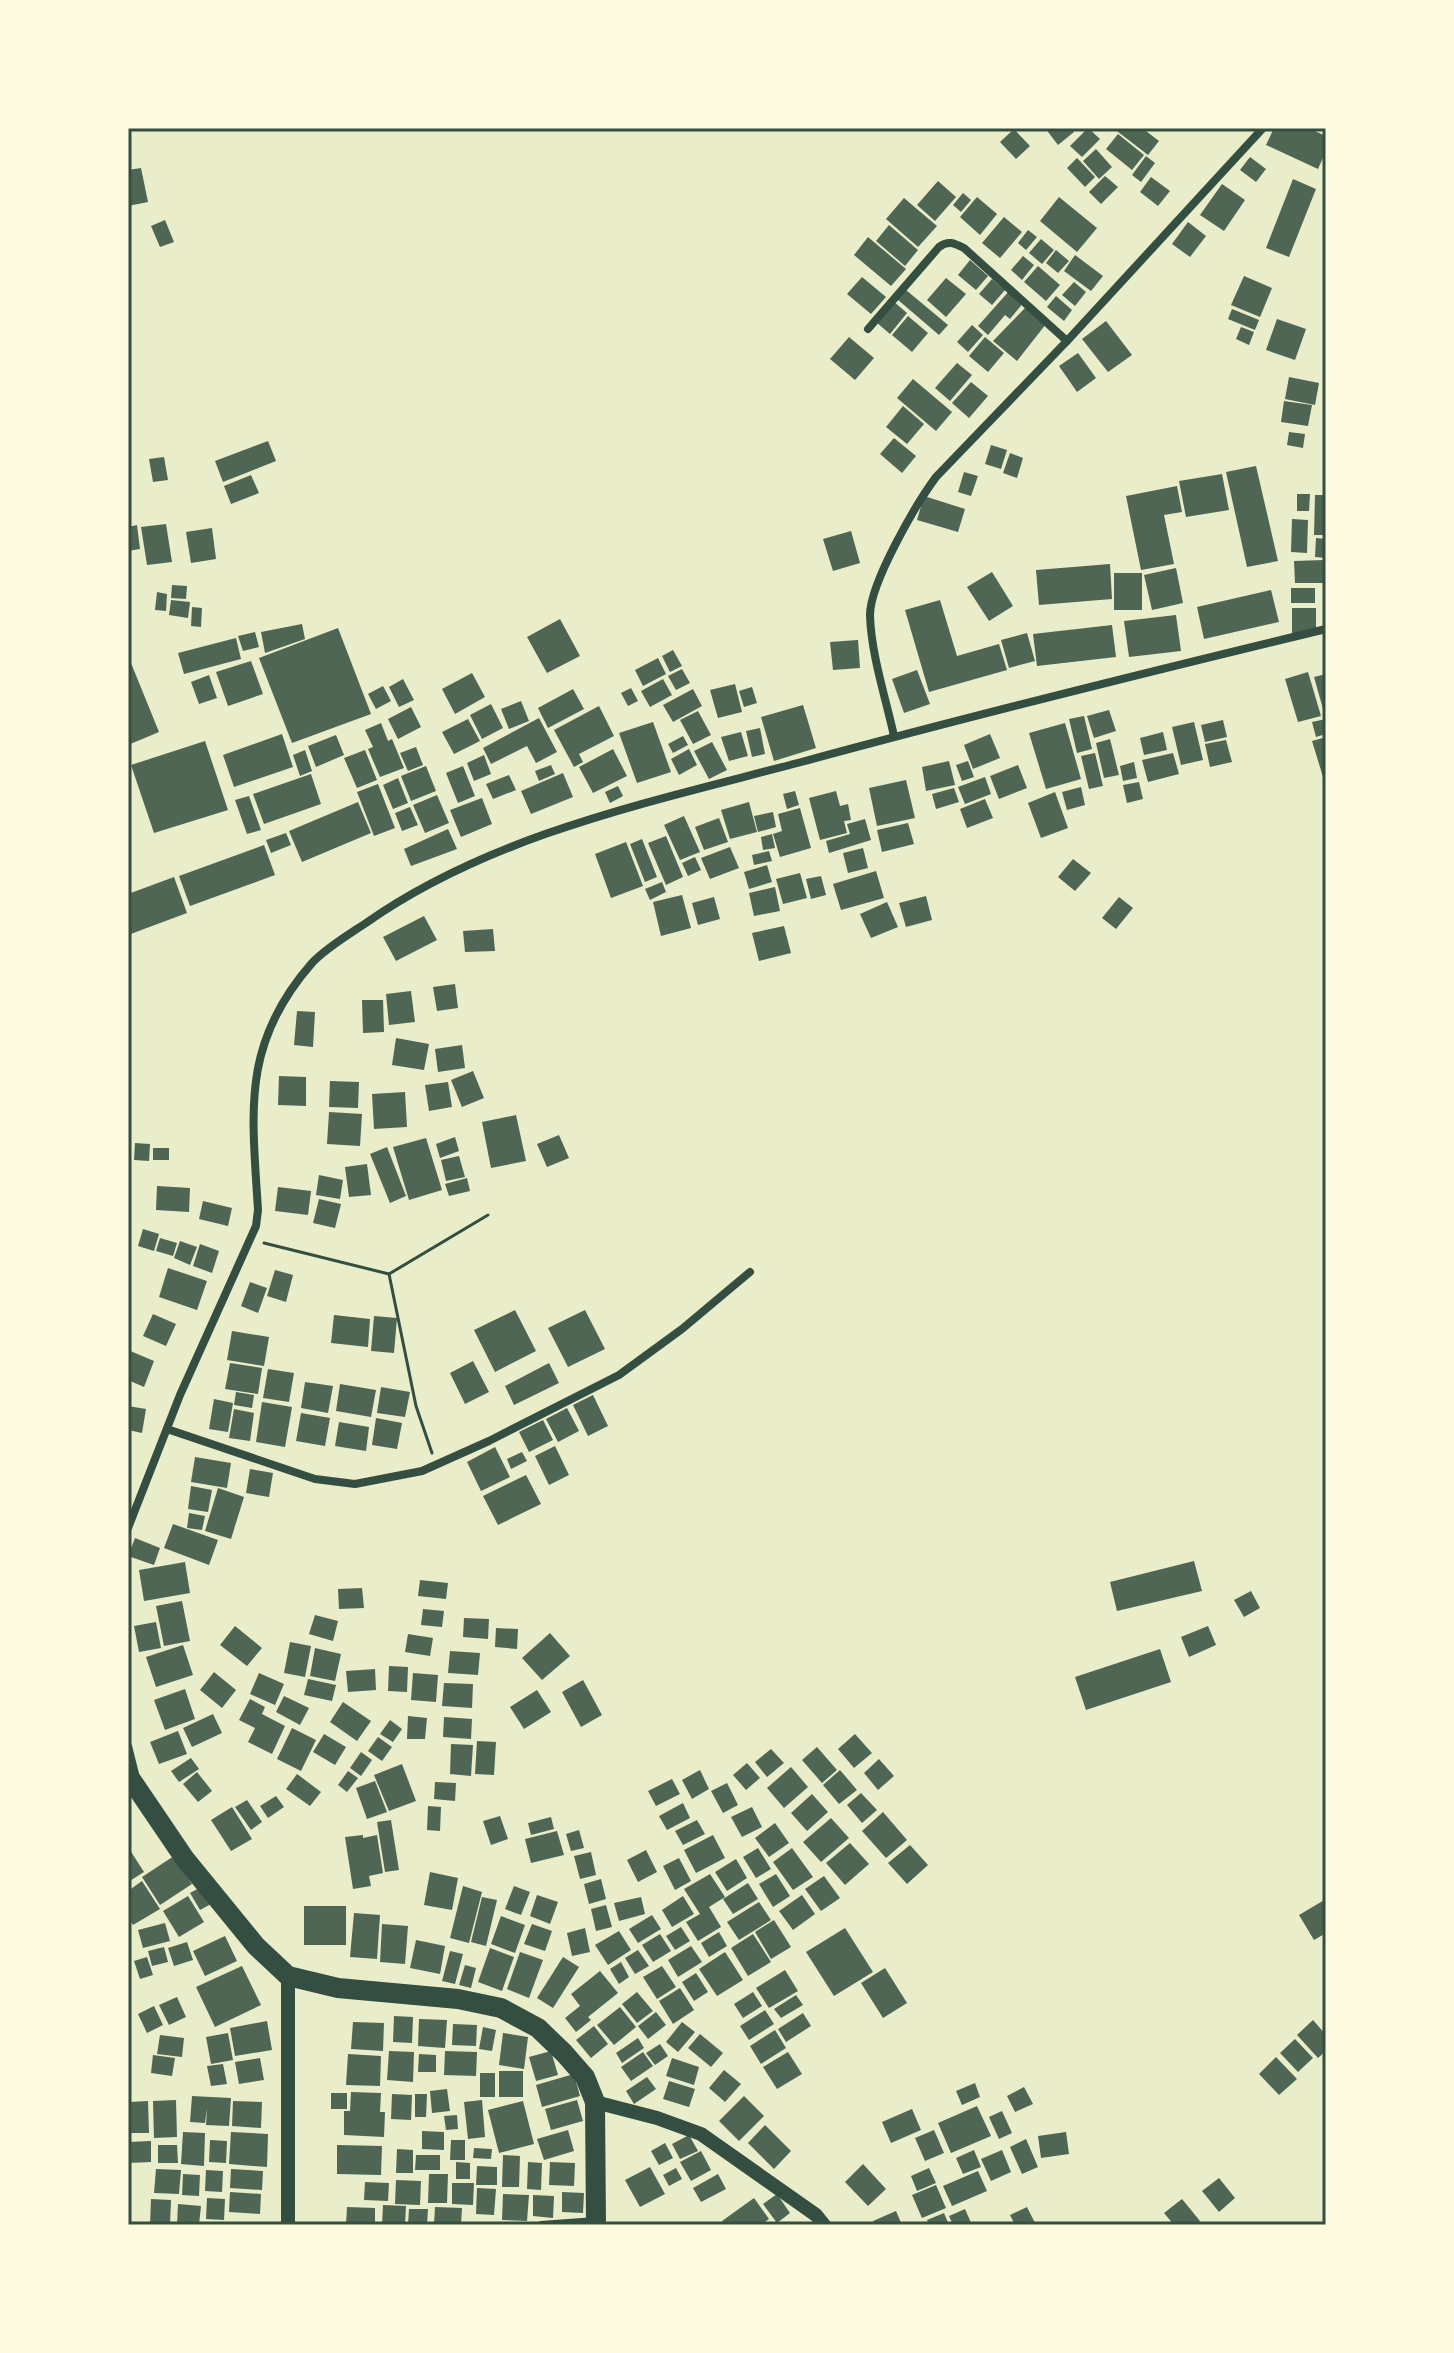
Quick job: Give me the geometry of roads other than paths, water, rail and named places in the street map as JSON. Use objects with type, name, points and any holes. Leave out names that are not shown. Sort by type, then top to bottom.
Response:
[{"type":"highway","points":[[133,1781],[185,1859],[256,1946],[288,1976],[338,1988],[458,1999],[501,2008],[538,2028],[585,2077],[595,2102],[596,2223]]},
{"type":"street","points":[[894,736],[870,612],[874,591],[920,499],[936,477],[1067,341],[1263,128]]},
{"type":"street","points":[[868,329],[939,247],[953,242],[964,248],[1067,341]]},
{"type":"street","points":[[128,1528],[167,1429],[251,1240],[258,1210],[252,1112],[257,1065],[271,1024],[314,961],[407,894],[488,856],[616,812],[894,736],[1326,629]]},
{"type":"street","points":[[167,1429],[315,1479],[355,1484],[436,1467],[619,1375],[682,1329],[750,1272]]},
{"type":"street","points":[[128,1746],[133,1781]]},
{"type":"street","points":[[288,1976],[288,2225]]},
{"type":"street","points":[[595,2102],[667,2121],[701,2134],[805,2207],[824,2225]]},
{"type":"street","points":[[541,2225],[596,2223]]}]
